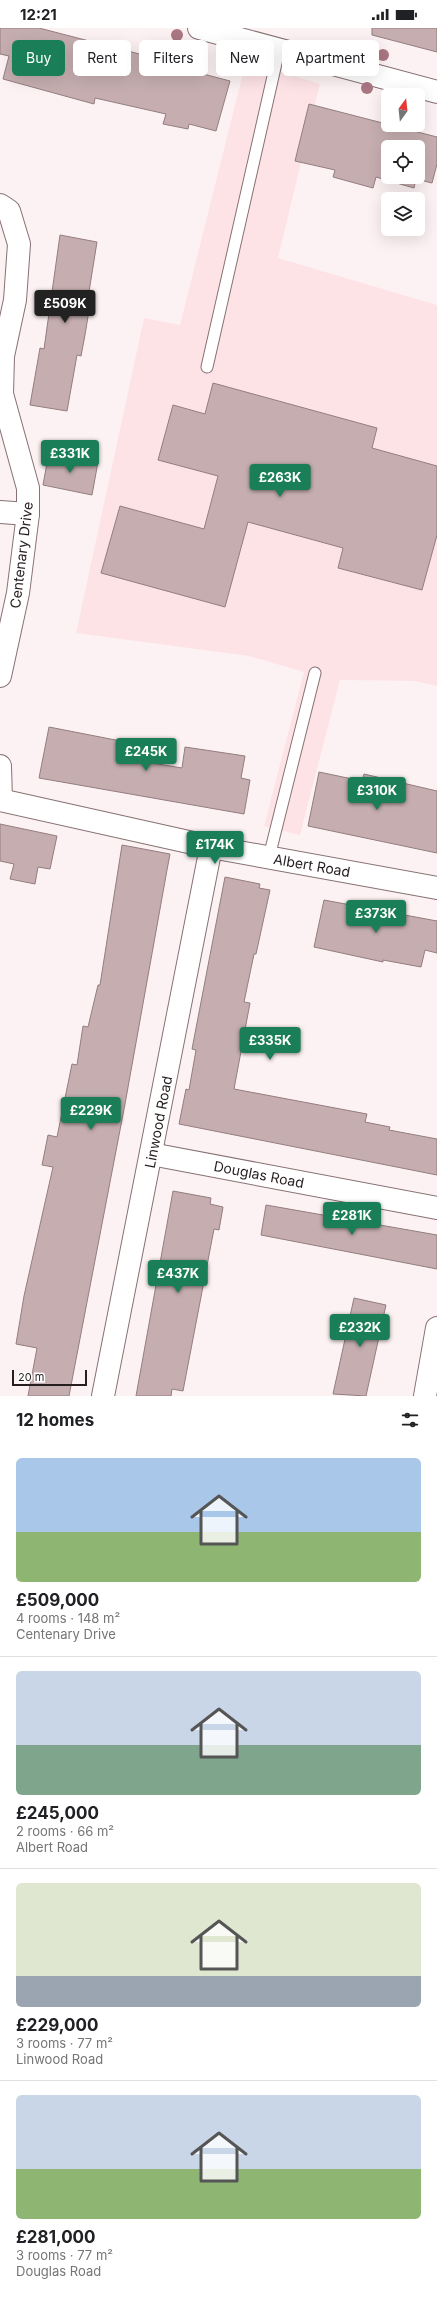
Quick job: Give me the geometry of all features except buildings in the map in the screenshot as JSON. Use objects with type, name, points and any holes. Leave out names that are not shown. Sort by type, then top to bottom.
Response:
[{"type":"street","points":[[199,28],[437,92]]},
{"type":"street","name":"Centenary Drive","points":[[0,205],[9,211],[19,244],[15,300],[3,356],[2,394],[28,488],[28,514],[18,593],[0,676]]},
{"type":"street","points":[[0,512],[28,514]]},
{"type":"street","points":[[0,766],[0,800]]},
{"type":"street","name":"Albert Road","points":[[0,800],[211,847],[437,888]]},
{"type":"street","name":"Linwood Road","points":[[103,1396],[211,847]]},
{"type":"street","name":"Douglas Road","points":[[151,1154],[437,1208]]},
{"type":"street","points":[[425,1396],[437,1328]]},
{"type":"lane","points":[[207,367],[279,50]]},
{"type":"lane","points":[[269,857],[315,673]]},
{"type":"shaded area","points":[[274,70],[282,72],[282,76],[294,76],[320,84],[278,258],[437,305],[437,686],[414,681],[340,680],[300,835],[264,826],[304,672],[249,656],[76,633],[144,318],[180,325],[242,76],[274,76]]}]
